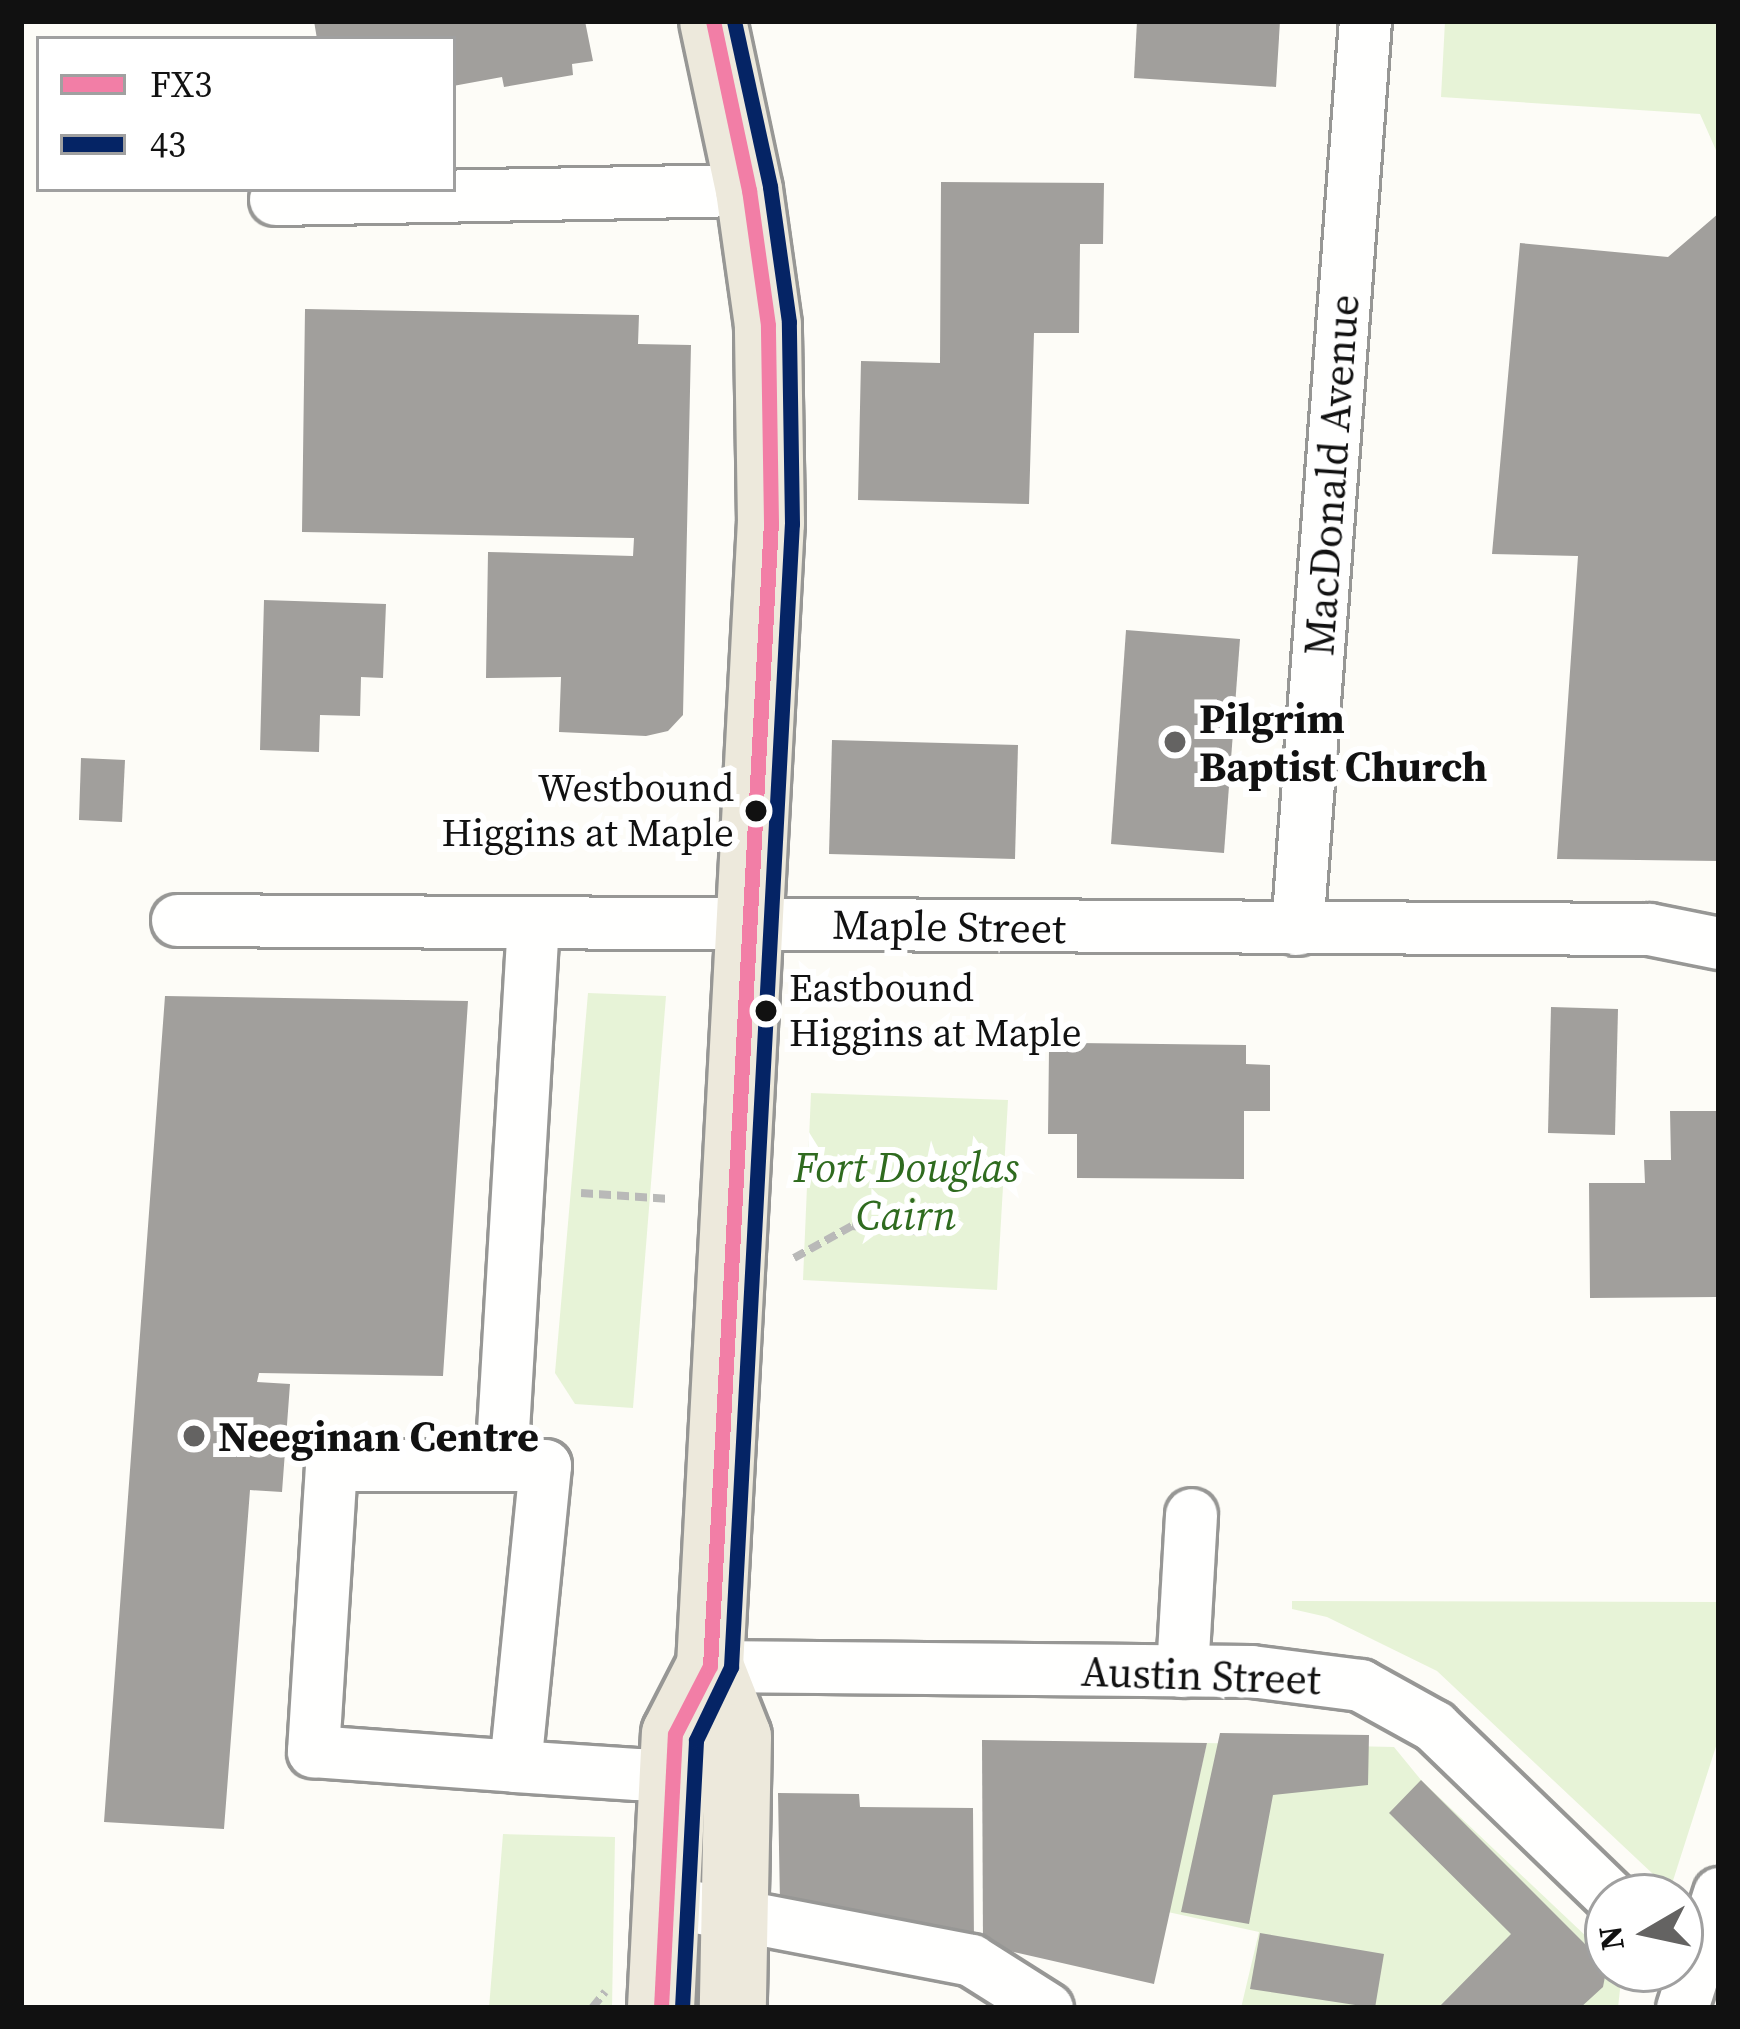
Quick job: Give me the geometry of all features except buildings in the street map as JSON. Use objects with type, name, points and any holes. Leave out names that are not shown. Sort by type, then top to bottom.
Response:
[{"type":"main road","points":[[661,2008],[675,1734],[710,1666],[771,524],[768,325],[749,190],[713,21]]},
{"type":"main road","points":[[710,1666],[738,1737],[733,2008]]},
{"type":"street","name":"MacDonald Avenue","points":[[1297,929],[1365,21]]},
{"type":"street","points":[[275,199],[749,190]]},
{"type":"street","name":"Maple Street","points":[[177,920],[1649,928],[1719,913]]},
{"type":"street","points":[[501,1464],[533,922]]},
{"type":"street","name":"Maple Street","points":[[1649,928],[1719,943]]},
{"type":"street","points":[[515,1766],[545,1466],[331,1465],[313,1751],[515,1766],[672,1775]]},
{"type":"street","points":[[1182,1671],[1191,1514]]},
{"type":"street","name":"Austin Street","points":[[710,1666],[1310,1675],[1385,1694],[1434,1726],[1586,1873]]},
{"type":"street","points":[[1704,1948],[1719,1893]]},
{"type":"street","points":[[664,1901],[971,1960],[1047,2008]]},
{"type":"path","points":[[580,1193],[670,1199]]},
{"type":"path","points":[[794,1258],[852,1226],[926,1232]]},
{"type":"green space","points":[[1445,21],[1719,21],[1719,157],[1700,114],[1441,97]]},
{"type":"green space","points":[[588,993],[666,996],[633,1408],[575,1404],[555,1373]]},
{"type":"green space","name":"Fort Douglas Cairn","points":[[811,1093],[1008,1100],[997,1290],[803,1280]]},
{"type":"green space","points":[[1292,1601],[1719,1602],[1719,1737],[1675,1873],[1652,1873],[1437,1671],[1327,1617],[1292,1609]]},
{"type":"green space","points":[[1207,1743],[1394,1747],[1421,1780],[1584,1934],[1584,1993],[1620,1993],[1618,2008],[1241,2008],[1259,1932],[1168,1912]]},
{"type":"green space","points":[[503,1834],[615,1837],[612,2008],[489,2008]]},
{"type":"transit line","name":"FX3","points":[[661,2008],[675,1734],[710,1666],[771,523],[768,325],[749,190],[713,21]]},
{"type":"transit line","name":"43","points":[[682,2008],[696,1740],[731,1667],[792,524],[789,322],[770,186],[734,21]]},
{"type":"place","name":"Pilgrim Baptist Church","points":[[1175,742]]},
{"type":"place","name":"Westbound Higgins at Maple","points":[[756,811]]},
{"type":"place","name":"Eastbound Higgins at Maple","points":[[766,1011]]},
{"type":"place","name":"Neeginan Centre","points":[[194,1436]]}]
